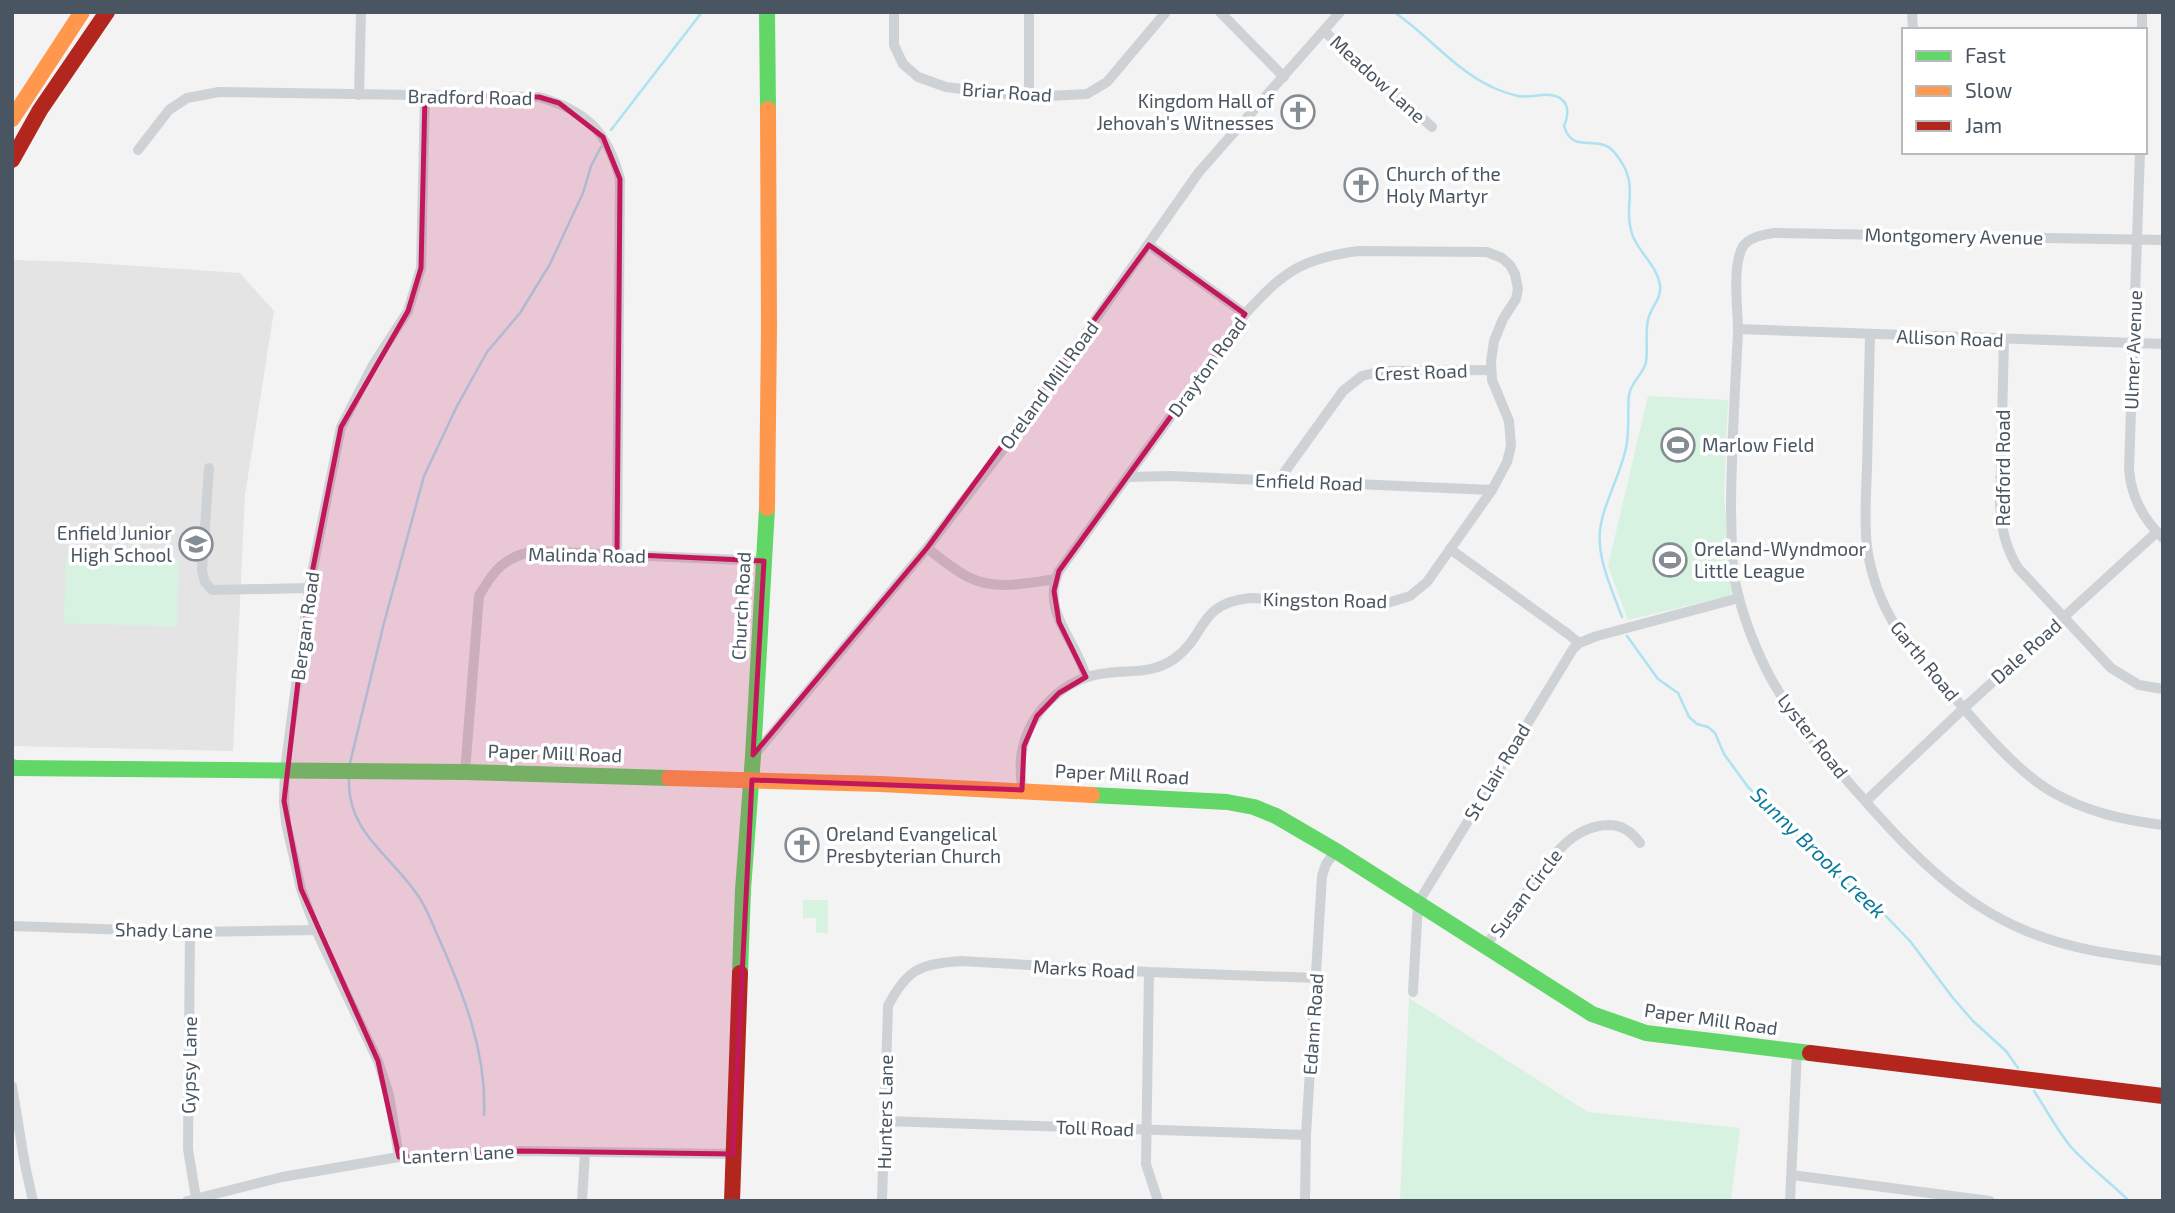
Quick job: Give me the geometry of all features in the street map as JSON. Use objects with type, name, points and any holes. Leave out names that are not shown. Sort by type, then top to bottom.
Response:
[{"type":"main road","points":[[12,119],[82,12]]},
{"type":"main road","points":[[12,160],[40,110],[107,12]]},
{"type":"main road","name":"Church Road","points":[[732,1201],[743,890],[768,489],[767,12]]},
{"type":"main road","name":"Paper Mill Road","points":[[14,767],[465,772],[751,780],[1021,790],[1240,804],[1276,816],[1336,851],[1592,1014],[1620,1026],[1646,1033],[2163,1096]]},
{"type":"street","points":[[359,95],[361,12]]},
{"type":"street","name":"Briar Road","points":[[894,12],[894,45],[903,64],[918,77],[946,87],[1029,97],[1087,94],[1107,82],[1166,12]]},
{"type":"street","points":[[1029,12],[1029,97]]},
{"type":"street","points":[[1220,12],[1284,77]]},
{"type":"street","name":"Oreland Mill Road","points":[[753,755],[927,548],[1014,435],[1199,172],[1340,12]]},
{"type":"street","name":"Meadow Lane","points":[[1324,31],[1432,127]]},
{"type":"street","name":"Bradford Road","points":[[138,149],[169,110],[187,98],[219,92],[539,97],[578,112],[592,123],[613,155],[620,179],[617,554]]},
{"type":"street","name":"Bergan Road","points":[[399,1157],[389,1095],[378,1061],[316,930],[301,889],[286,823],[284,800],[285,769],[309,588],[341,427],[373,365],[408,311],[421,268],[425,95]]},
{"type":"street","name":"Ulmer Avenue","points":[[2140,154],[2129,479],[2137,504],[2160,535]]},
{"type":"street","name":"Montgomery Avenue","points":[[1746,242],[1763,234],[1774,233],[2163,240]]},
{"type":"street","name":"Lyster Road","points":[[1746,242],[1738,267],[1732,551],[1739,598],[1757,649],[1788,708],[1810,738],[1866,801],[1937,876],[1966,898],[2026,932],[2077,948],[2163,961]]},
{"type":"street","points":[[1149,245],[1245,314]]},
{"type":"street","name":"Drayton Road","points":[[1056,579],[1066,559],[1245,314],[1290,271],[1311,261],[1359,251],[1487,252],[1502,258],[1515,274]]},
{"type":"street","name":"Kingston Road","points":[[1021,790],[1021,758],[1029,729],[1037,716],[1059,693],[1086,677],[1150,670],[1173,660],[1186,648],[1204,621],[1223,605],[1250,598],[1384,604],[1410,596],[1421,588],[1492,490],[1507,462],[1511,438],[1507,413],[1495,388],[1491,370],[1494,341],[1517,294],[1515,274]]},
{"type":"street","name":"Allison Road","points":[[1738,329],[2163,344]]},
{"type":"street","name":"Garth Road","points":[[1870,335],[1866,531],[1874,577],[1896,628],[1964,708],[2023,771],[2050,791],[2101,814],[2163,825]]},
{"type":"street","name":"Redford Road","points":[[2004,340],[2000,502],[2004,538],[2018,568],[2111,668],[2139,685],[2163,689]]},
{"type":"street","name":"Crest Road","points":[[1278,481],[1343,391],[1362,376],[1382,371],[1491,370]]},
{"type":"street","points":[[209,468],[202,571],[205,582],[212,590],[309,588]]},
{"type":"street","name":"Enfield Road","points":[[1127,477],[1170,476],[1492,490]]},
{"type":"street","name":"Dale Road","points":[[1866,801],[2064,616],[2160,535]]},
{"type":"street","points":[[927,548],[962,574],[981,582],[1010,584],[1056,579],[1054,598],[1059,622],[1081,660],[1086,677]]},
{"type":"street","points":[[1450,549],[1578,643],[1739,598]]},
{"type":"street","name":"Malinda Road","points":[[465,772],[479,596],[491,574],[519,554],[534,551],[764,561]]},
{"type":"street","name":"St Clair Road","points":[[1418,903],[1578,643]]},
{"type":"street","name":"Susan Circle","points":[[1486,946],[1561,846],[1574,836],[1588,828],[1614,825],[1631,832],[1640,843]]},
{"type":"street","name":"Edann Road","points":[[1305,1201],[1306,1135],[1322,876],[1326,864],[1336,851]]},
{"type":"street","points":[[1413,992],[1418,903]]},
{"type":"street","name":"Shady Lane","points":[[12,926],[190,932],[316,930]]},
{"type":"street","name":"Gypsy Lane","points":[[190,932],[188,1149],[192,1199]]},
{"type":"street","name":"Marks Road","points":[[887,1023],[888,1006],[896,991],[910,974],[934,963],[961,961],[1316,978]]},
{"type":"street","points":[[1149,972],[1146,1164],[1158,1201]]},
{"type":"street","name":"Hunters Lane","points":[[883,1201],[887,1023]]},
{"type":"street","points":[[1790,1201],[1797,1051]]},
{"type":"street","points":[[12,1086],[33,1201]]},
{"type":"street","name":"Toll Road","points":[[885,1121],[1306,1135]]},
{"type":"street","name":"Lantern Lane","points":[[192,1199],[318,1170],[399,1157],[520,1151],[733,1154]]},
{"type":"street","points":[[582,1201],[584,1152]]},
{"type":"street","points":[[1792,1175],[1990,1201]]},
{"type":"highlighted area","points":[[425,95],[539,97],[559,103],[603,137],[620,179],[617,554],[764,561],[753,755],[927,548],[1149,245],[1245,314],[1059,571],[1054,591],[1059,622],[1086,677],[1059,693],[1037,716],[1024,746],[1022,790],[752,780],[733,1154],[520,1151],[399,1157],[378,1061],[301,889],[284,801],[309,588],[341,427],[408,311],[421,268]]},
{"type":"shaded area","points":[[12,260],[240,273],[274,311],[245,495],[233,751],[12,746]]},
{"type":"green space","name":"Marlow Field","points":[[1648,396],[1728,400],[1724,496],[1733,595],[1628,620],[1608,566]]},
{"type":"green space","points":[[66,556],[179,559],[177,627],[64,623]]},
{"type":"green space","points":[[803,900],[828,900],[828,933],[816,933],[816,918],[803,918]]},
{"type":"green space","points":[[1409,998],[1588,1112],[1740,1128],[1731,1201],[1400,1201]]},
{"type":"waterway","points":[[611,130],[702,12]]},
{"type":"waterway","name":"Sunny Brook Creek","points":[[1394,12],[1466,72],[1492,87],[1518,96],[1550,95],[1561,99],[1567,111],[1564,126],[1568,135],[1573,140],[1608,147],[1615,153],[1628,175],[1632,234],[1655,271],[1660,290],[1648,320],[1646,362],[1629,395],[1628,435],[1624,457],[1600,531],[1604,569],[1622,617]]},
{"type":"waterway","points":[[349,767],[424,476],[457,406],[487,352],[520,313],[550,264],[601,147]]},
{"type":"waterway","name":"Sunny Brook Creek","points":[[1627,636],[1658,679],[1678,693],[1689,717],[1715,733],[1724,754],[1748,787],[1837,875],[1883,913],[1910,941],[1953,998],[1973,1021],[2006,1051],[2018,1068]]},
{"type":"waterway","points":[[349,777],[350,797],[355,815],[364,831],[422,902],[457,982],[478,1047],[484,1115]]},
{"type":"waterway","name":"Sunny Brook Creek","points":[[2034,1091],[2071,1147],[2129,1201]]},
{"type":"traffic: fast","points":[[767,12],[768,109]]},
{"type":"traffic: fast","points":[[740,973],[767,508]]},
{"type":"traffic: fast","points":[[12,767],[17,768]]},
{"type":"traffic: fast","points":[[12,768],[465,772],[669,778]]},
{"type":"traffic: fast","points":[[1092,795],[1227,802],[1254,807],[1276,816],[1336,851],[1592,1014],[1646,1033],[1810,1053]]},
{"type":"traffic: slow","points":[[12,119],[82,12]]},
{"type":"traffic: slow","points":[[767,508],[768,109]]},
{"type":"traffic: slow","points":[[669,778],[881,784],[1092,795]]},
{"type":"traffic: jam","points":[[12,160],[40,110],[107,12]]},
{"type":"traffic: jam","points":[[732,1201],[740,973]]},
{"type":"traffic: jam","points":[[1810,1053],[2163,1096]]},
{"type":"place","name":"Kingdom Hall of Jehovah's Witnesses","points":[[1298,112]]},
{"type":"place","name":"Church of the Holy Martyr","points":[[1361,185]]},
{"type":"place","name":"Marlow Field","points":[[1678,445]]},
{"type":"place","name":"Enfield Junior High School","points":[[196,544]]},
{"type":"place","name":"Oreland-Wyndmoor Little League","points":[[1670,560]]},
{"type":"place","name":"Oreland Evangelical Presbyterian Church","points":[[802,845]]}]
